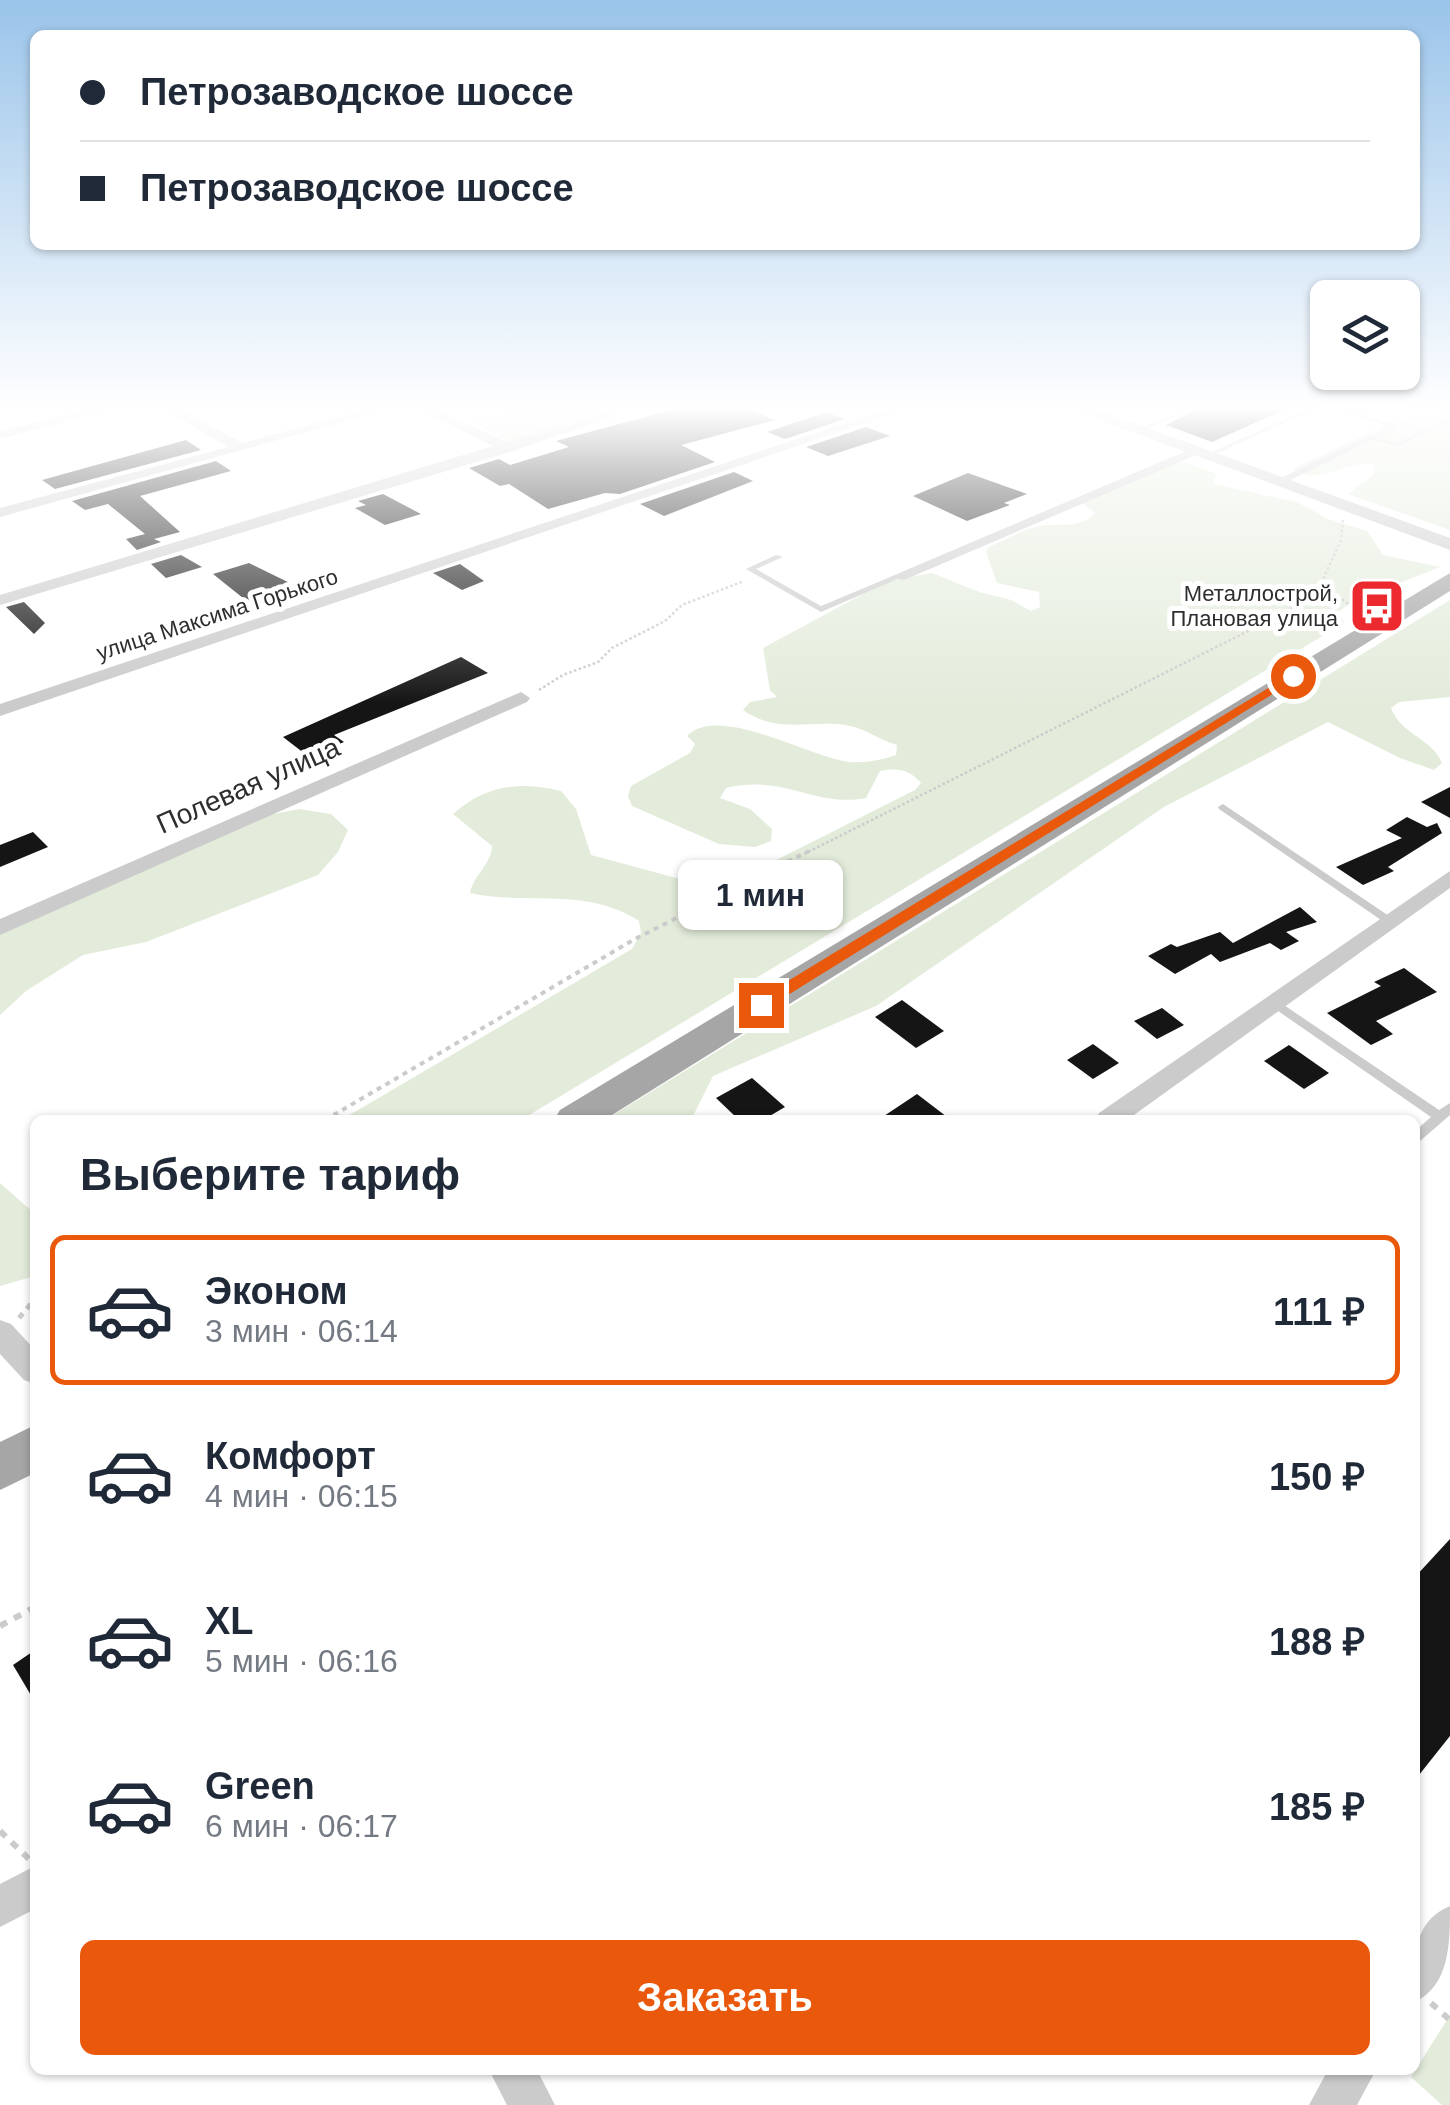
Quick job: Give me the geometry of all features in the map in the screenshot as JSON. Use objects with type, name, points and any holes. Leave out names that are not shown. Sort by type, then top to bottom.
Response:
[{"type":"main road","points":[[582,1115],[1450,580]]},
{"type":"main road","points":[[0,1468],[30,1450]]},
{"type":"street","points":[[0,513],[25,506]]},
{"type":"street","points":[[0,600],[313,506]]},
{"type":"street","name":"улица Максима Горького","points":[[0,710],[610,506]]},
{"type":"street","points":[[898,576],[1071,506]]},
{"type":"street","points":[[1346,506],[1450,544]]},
{"type":"street","name":"Полевая улица","points":[[0,928],[521,698]]},
{"type":"street","points":[[1115,1115],[1272,1000],[1450,878]]},
{"type":"street","points":[[0,1333],[30,1366]]},
{"type":"street","points":[[0,1907],[30,1889]]},
{"type":"street","points":[[1420,1973],[1450,1927]]},
{"type":"street","points":[[514,2075],[533,2105]]},
{"type":"street","points":[[1331,2105],[1351,2075]]},
{"type":"lane","points":[[779,557],[750,569],[822,609],[898,576]]},
{"type":"lane","points":[[1223,807],[1388,920]]},
{"type":"lane","points":[[1272,1000],[1445,1112],[1420,1134]]},
{"type":"path","points":[[1345,506],[1340,540],[1324,577],[1327,584],[1363,614]]},
{"type":"path","points":[[521,698],[551,685],[562,675],[598,662],[612,648],[664,621],[682,604],[762,576]]},
{"type":"path","points":[[335,1115],[634,939],[1286,612],[1327,584]]},
{"type":"path","points":[[0,1626],[30,1610]]},
{"type":"path","points":[[0,1830],[30,1860]]},
{"type":"green space","points":[[1086,506],[1305,506],[1328,519],[1367,531],[1383,555],[1440,567],[1352,602],[1338,612],[1344,623],[529,1115],[350,1115],[632,949],[641,933],[639,921],[598,904],[470,893],[492,846],[453,814],[465,804],[491,791],[517,786],[561,791],[576,809],[591,855],[706,886],[725,886],[915,790],[921,783],[902,771],[880,771],[866,798],[847,800],[765,785],[726,788],[720,798],[750,809],[772,829],[771,841],[755,847],[719,844],[632,806],[628,796],[631,786],[690,753],[695,744],[687,736],[702,727],[742,729],[850,762],[896,755],[897,745],[852,727],[780,724],[743,710],[750,702],[777,697],[770,690],[763,648],[887,581],[932,573],[1011,600],[1031,611],[1040,607],[1039,592],[997,583],[986,552],[988,547],[1035,527],[1083,521],[1095,513]]},
{"type":"green space","points":[[1383,506],[1450,506],[1450,530]]},
{"type":"green space","points":[[1450,600],[1450,697],[1399,702],[1391,708],[1402,724],[1438,755],[1442,763],[1434,770],[1400,758],[1328,722],[1164,807],[876,1006],[713,1076],[694,1115],[613,1115]]},
{"type":"green space","points":[[299,809],[331,814],[348,830],[338,852],[318,875],[146,942],[83,955],[26,991],[0,1015],[0,933],[259,817]]},
{"type":"green space","points":[[0,1183],[30,1210],[30,1277],[0,1286]]},
{"type":"green space","points":[[1450,2015],[1450,2105],[1442,2105],[1411,2077],[1420,2075],[1420,2063]]},
{"type":"building","points":[[111,506],[151,506],[180,532],[154,539],[161,542],[137,550],[126,539],[145,534]]},
{"type":"building","points":[[406,506],[421,514],[385,525],[355,508]]},
{"type":"building","points":[[644,506],[689,506],[664,516]]},
{"type":"building","points":[[935,506],[1007,506],[967,521]]},
{"type":"building","points":[[181,555],[202,567],[166,578],[151,564]]},
{"type":"building","points":[[249,563],[296,586],[248,602],[213,574]]},
{"type":"building","points":[[460,564],[484,581],[462,590],[433,573]]},
{"type":"building","points":[[24,602],[45,623],[34,634],[6,607]]},
{"type":"building","points":[[461,657],[488,673],[334,735],[344,742],[309,757],[283,737]]},
{"type":"building","points":[[1450,787],[1450,818],[1421,802]]},
{"type":"building","points":[[1407,817],[1427,827],[1437,823],[1442,833],[1388,867],[1394,871],[1363,885],[1336,867],[1402,838],[1386,830]]},
{"type":"building","points":[[33,832],[48,847],[0,867],[0,845]]},
{"type":"building","points":[[1300,907],[1317,922],[1286,932],[1299,941],[1281,950],[1270,943],[1220,962],[1211,954],[1175,974],[1148,956],[1171,944],[1177,947],[1220,932],[1233,943]]},
{"type":"building","points":[[1404,968],[1437,992],[1376,1021],[1393,1034],[1371,1045],[1327,1013],[1381,986],[1374,982]]},
{"type":"building","points":[[902,1000],[944,1031],[916,1048],[875,1017]]},
{"type":"building","points":[[1162,1008],[1184,1025],[1157,1039],[1134,1021]]},
{"type":"building","points":[[1093,1044],[1119,1063],[1093,1079],[1067,1060]]},
{"type":"building","points":[[1289,1045],[1329,1073],[1304,1089],[1264,1061]]},
{"type":"building","points":[[752,1078],[785,1107],[771,1115],[734,1115],[716,1098]]},
{"type":"building","points":[[917,1094],[944,1115],[886,1115]]},
{"type":"building","points":[[1450,1539],[1450,1736],[1420,1774],[1420,1572]]},
{"type":"building","points":[[30,1653],[30,1694],[13,1665]]},
{"type":"place","name":"Металлострой, Плановая улица","points":[[1377,606]]},
{"type":"route","points":[[761,1005],[1293,676]]}]
